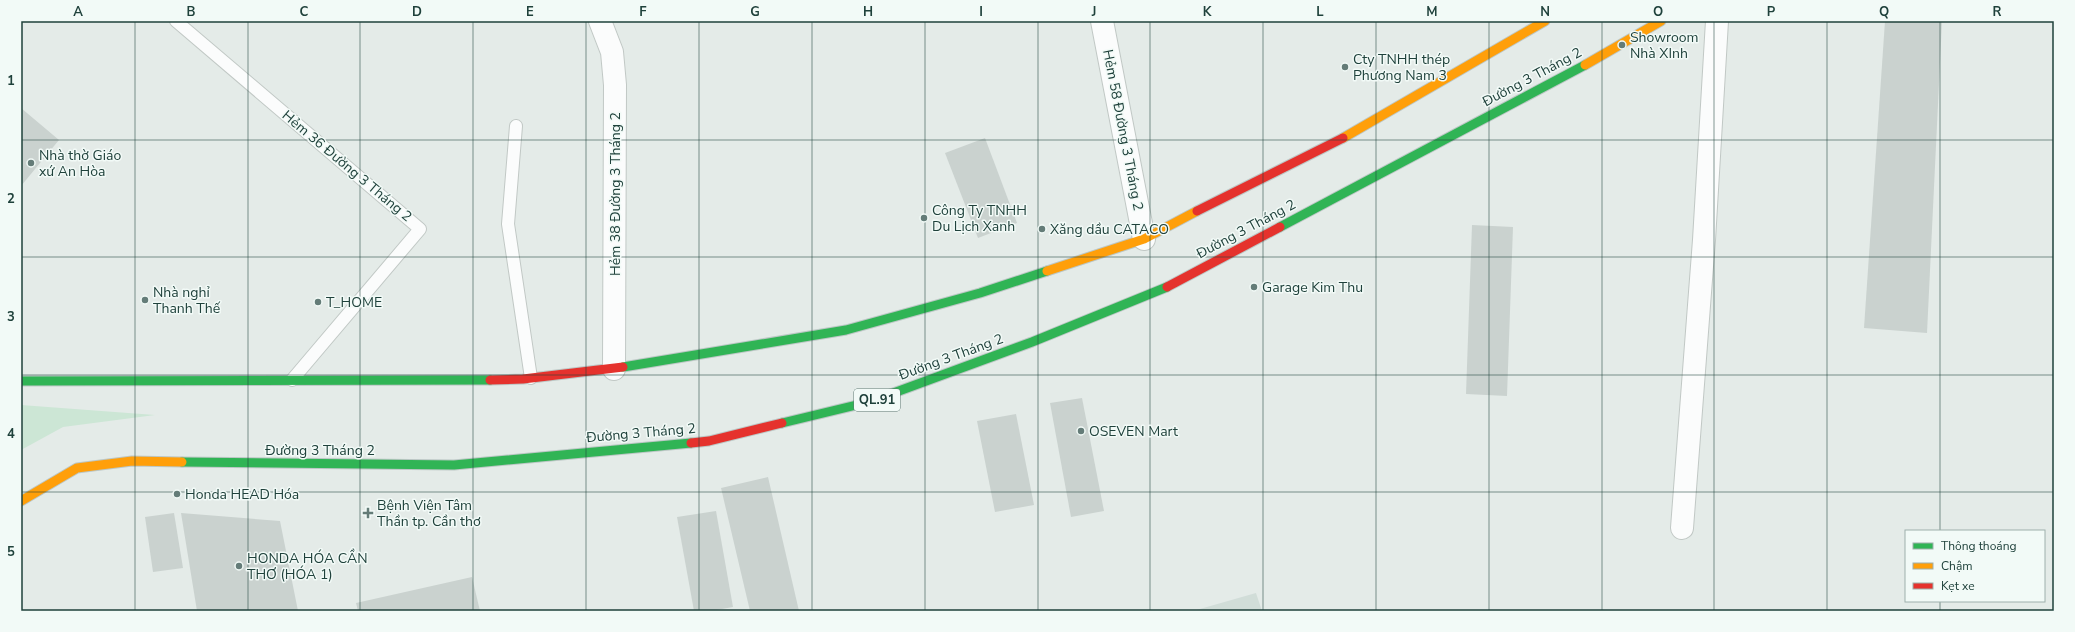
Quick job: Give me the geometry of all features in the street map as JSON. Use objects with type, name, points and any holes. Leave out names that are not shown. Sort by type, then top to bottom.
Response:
[{"type":"highway","points":[[21,381],[487,380],[531,378],[614,369],[846,330],[980,293],[1144,239],[1160,229],[1329,146],[1545,21]]},
{"type":"highway","name":"Đường 3 Tháng 2","points":[[21,501],[77,468],[132,461],[234,464],[454,465],[709,441],[869,402],[1032,342],[1170,286],[1622,45],[1661,21]]},
{"type":"street","name":"Hẻm 38 Đường 3 Tháng 2","points":[[600,21],[612,52],[615,85],[614,369]]},
{"type":"street","name":"Hẻm 58 Đường 3 Tháng 2","points":[[1102,21],[1144,239]]},
{"type":"street","points":[[1682,528],[1704,240],[1717,21]]},
{"type":"lane","name":"Hẻm 36 Đường 3 Tháng 2","points":[[176,21],[420,229],[292,380]]},
{"type":"lane","points":[[516,126],[508,224],[531,378]]},
{"type":"shaded area","points":[[1256,593],[1262,611],[1193,611]]},
{"type":"green space","points":[[21,405],[155,415],[63,427],[21,450]]},
{"type":"building","points":[[1885,21],[1942,21],[1927,333],[1864,328]]},
{"type":"building","name":"Nhà thờ Giáo xứ An Hòa","points":[[21,108],[59,140],[21,186]]},
{"type":"building","points":[[985,138],[1017,223],[978,238],[945,153]]},
{"type":"building","points":[[1472,225],[1513,227],[1507,396],[1466,394]]},
{"type":"building","points":[[1082,398],[1104,511],[1071,517],[1050,403]]},
{"type":"building","points":[[1016,414],[1034,505],[995,512],[977,421]]},
{"type":"building","points":[[768,477],[799,611],[750,611],[721,488]]},
{"type":"building","points":[[716,511],[733,607],[711,611],[694,611],[677,517]]},
{"type":"building","points":[[174,513],[183,568],[153,572],[145,517]]},
{"type":"building","name":"HONDA HÓA CẦN THƠ (HÓA 1)","points":[[181,513],[280,521],[298,611],[197,611]]},
{"type":"building","points":[[472,577],[480,611],[358,611],[356,603]]},
{"type":"traffic: fast","points":[[1280,227],[1585,65]]},
{"type":"traffic: fast","points":[[623,367],[846,330],[980,293],[1047,271]]},
{"type":"traffic: fast","points":[[782,423],[869,402],[1032,342],[1167,287]]},
{"type":"traffic: fast","points":[[21,381],[490,380]]},
{"type":"traffic: fast","points":[[182,462],[454,465],[691,443]]},
{"type":"traffic: slow","points":[[1343,138],[1545,21]]},
{"type":"traffic: slow","points":[[1585,65],[1661,21]]},
{"type":"traffic: slow","points":[[1047,271],[1144,239],[1197,211]]},
{"type":"traffic: slow","points":[[21,501],[77,468],[132,461],[182,462]]},
{"type":"traffic: jam","points":[[1197,211],[1343,138]]},
{"type":"traffic: jam","points":[[1167,287],[1280,227]]},
{"type":"traffic: jam","points":[[490,380],[523,379],[623,367]]},
{"type":"traffic: jam","points":[[691,443],[709,441],[782,423]]},
{"type":"place","name":"Showroom Nhà XInh","points":[[1622,45]]},
{"type":"place","name":"Cty TNHH thép Phương Nam 3","points":[[1345,67]]},
{"type":"place","name":"Nhà thờ Giáo xứ An Hòa","points":[[31,163]]},
{"type":"place","name":"Công Ty TNHH Du Lịch Xanh","points":[[924,218]]},
{"type":"place","name":"Xăng dầu CATACO","points":[[1042,229]]},
{"type":"place","name":"Garage Kim Thu","points":[[1254,287]]},
{"type":"place","name":"Nhà nghỉ Thanh Thế","points":[[145,300]]},
{"type":"place","name":"T_HOME","points":[[318,302]]},
{"type":"place","name":"OSEVEN Mart","points":[[1081,431]]},
{"type":"place","name":"Honda HEAD Hóa","points":[[177,494]]},
{"type":"place","name":"Bệnh Viện Tâm Thần tp. Cần thơ","points":[[368,513]]},
{"type":"place","name":"HONDA HÓA CẦN THƠ (HÓA 1)","points":[[239,566]]}]
